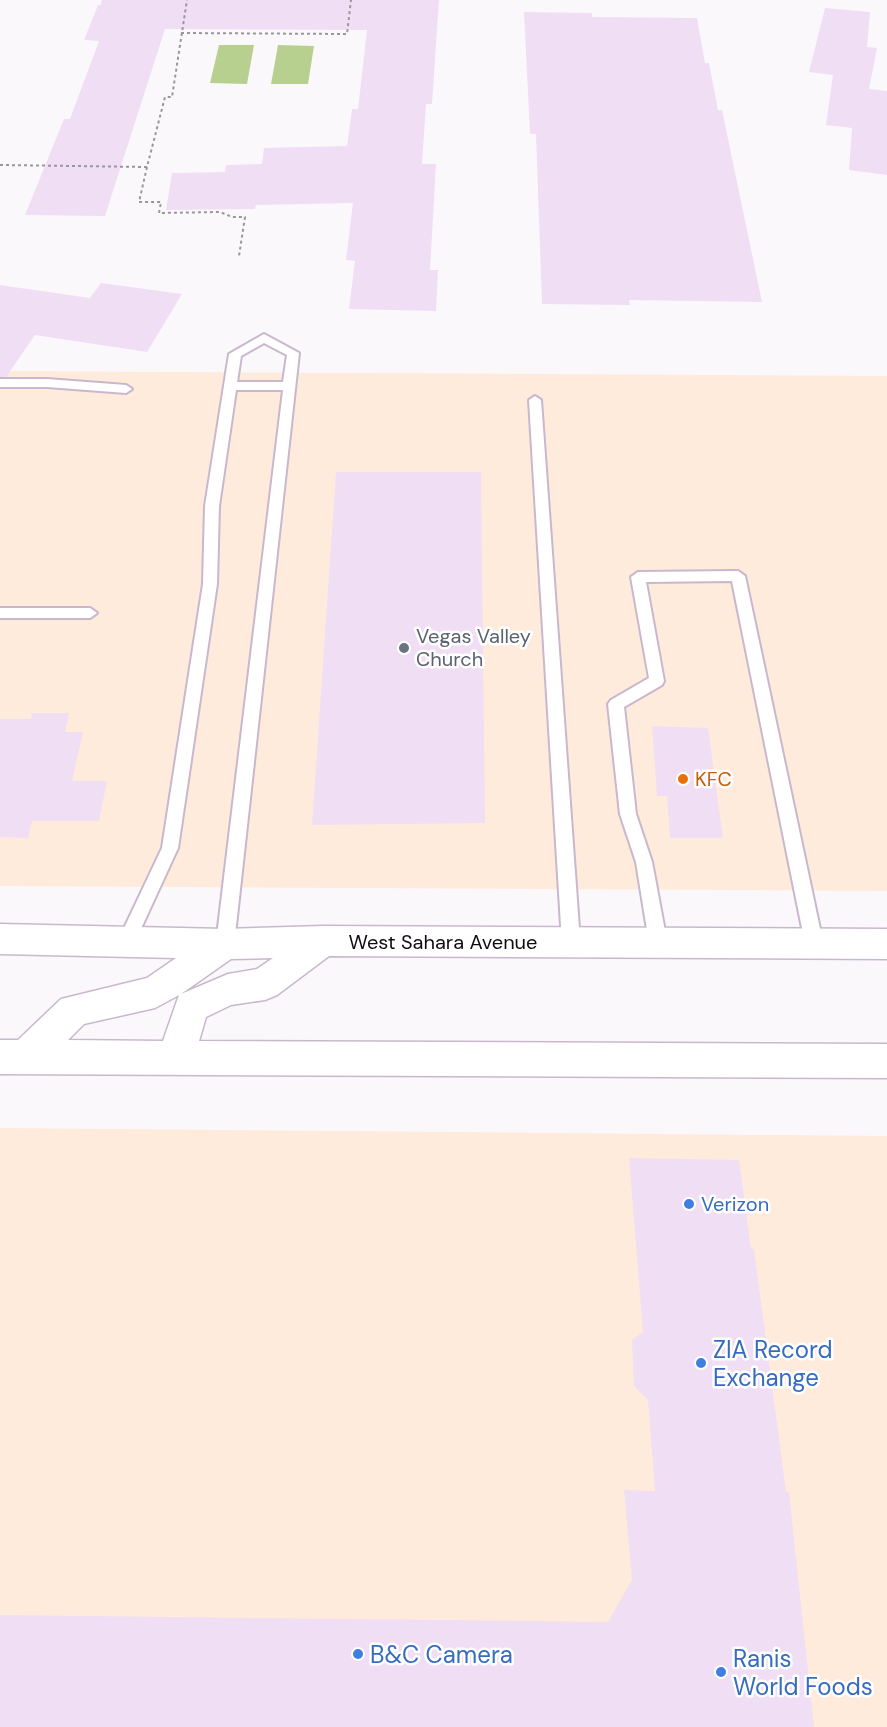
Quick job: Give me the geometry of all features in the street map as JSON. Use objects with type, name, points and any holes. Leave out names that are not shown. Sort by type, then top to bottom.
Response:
[{"type":"main road","name":"West Sahara Avenue","points":[[0,939],[225,944],[323,941],[887,944]]},
{"type":"main road","points":[[175,1058],[192,1006],[228,990],[265,984],[323,941]]},
{"type":"main road","points":[[13,1057],[74,1010],[155,992],[225,944]]},
{"type":"main road","points":[[13,1057],[887,1061]]},
{"type":"lane","points":[[127,941],[170,848],[210,584],[212,506],[236,354],[264,338],[293,353],[225,944]]},
{"type":"lane","points":[[0,383],[47,383],[126,389]]},
{"type":"lane","points":[[232,386],[290,386]]},
{"type":"lane","points":[[535,399],[571,942]]},
{"type":"lane","points":[[658,942],[644,862],[628,814],[616,704],[657,681],[638,577],[738,576],[814,943]]},
{"type":"lane","points":[[0,613],[90,613]]},
{"type":"path","points":[[187,0],[172,97],[165,97],[139,202],[161,202],[159,213],[220,212],[232,218],[244,217],[239,256]]},
{"type":"path","points":[[182,33],[347,34],[351,0]]},
{"type":"path","points":[[0,165],[147,167]]},
{"type":"shaded area","points":[[0,371],[887,376],[887,891],[0,886]]},
{"type":"shaded area","points":[[0,1128],[887,1136],[887,1727],[0,1727]]},
{"type":"green space","points":[[219,45],[254,45],[247,84],[210,83]]},
{"type":"green space","points":[[278,45],[314,46],[308,84],[271,84]]},
{"type":"building","points":[[102,0],[439,0],[432,104],[426,104],[422,164],[436,164],[430,270],[438,270],[436,311],[349,309],[355,261],[346,260],[353,203],[256,205],[255,209],[166,210],[172,173],[225,172],[226,165],[262,164],[264,148],[347,146],[352,109],[358,109],[367,30],[165,29],[105,216],[25,215],[64,119],[70,119],[99,41],[84,40]]},
{"type":"building","points":[[825,8],[870,12],[867,47],[877,48],[869,89],[887,91],[887,175],[849,170],[852,128],[826,125],[833,75],[809,72]]},
{"type":"building","points":[[524,12],[592,13],[592,17],[697,18],[705,63],[709,63],[718,110],[722,110],[762,302],[629,300],[630,305],[542,304],[536,134],[530,134]]},
{"type":"building","points":[[101,283],[182,294],[147,352],[35,335],[6,377],[0,377],[0,285],[90,298]]},
{"type":"building","name":"Vegas Valley Church","points":[[336,472],[481,472],[485,823],[312,825]]},
{"type":"building","points":[[32,713],[69,713],[65,732],[83,732],[72,781],[107,781],[99,821],[32,821],[28,838],[0,837],[0,719],[31,719]]},
{"type":"building","name":"KFC","points":[[652,726],[708,728],[723,838],[670,838],[667,796],[657,796]]},
{"type":"building","points":[[629,1158],[739,1160],[751,1249],[754,1249],[786,1492],[789,1492],[814,1727],[0,1727],[0,1615],[608,1622],[632,1580],[624,1490],[655,1491],[648,1400],[634,1386],[632,1340],[643,1332]]},
{"type":"place","name":"Vegas Valley Church","points":[[404,648]]},
{"type":"place","name":"KFC","points":[[683,779]]},
{"type":"place","name":"Verizon","points":[[689,1204]]},
{"type":"place","name":"ZIA Record Exchange","points":[[701,1363]]},
{"type":"place","name":"B&C Camera","points":[[358,1654]]},
{"type":"place","name":"Ranis World Foods","points":[[721,1672]]}]
